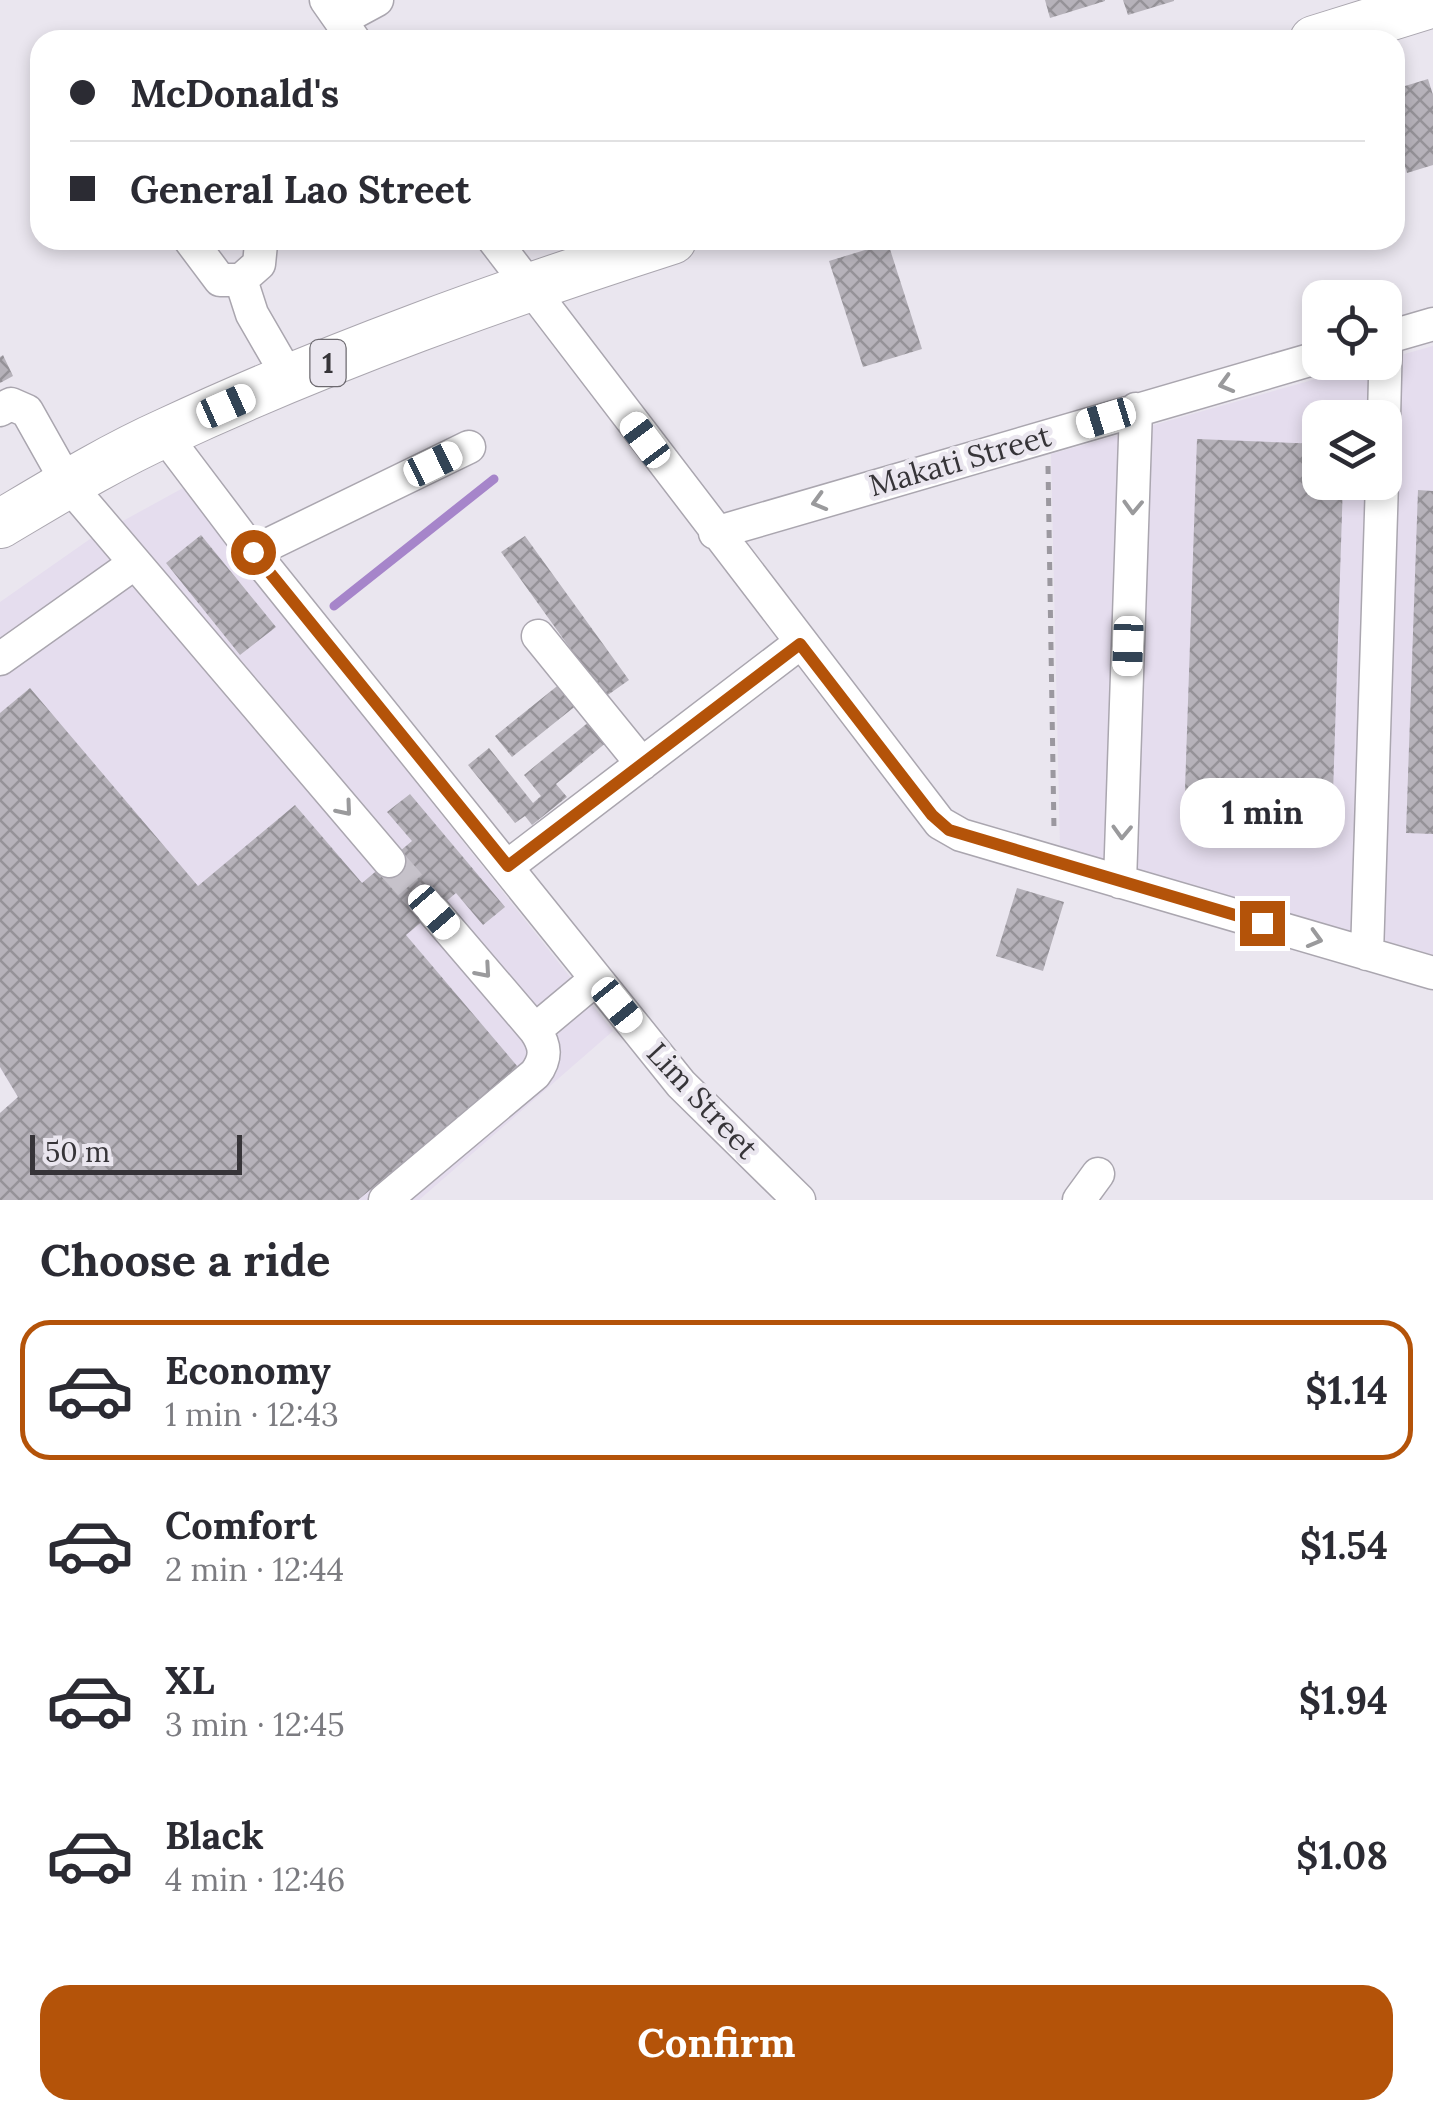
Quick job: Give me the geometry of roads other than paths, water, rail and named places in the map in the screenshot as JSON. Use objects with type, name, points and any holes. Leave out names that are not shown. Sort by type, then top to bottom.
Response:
[{"type":"highway","points":[[1346,30],[1433,3]]},
{"type":"highway","name":"1","points":[[0,524],[164,433],[288,378],[527,287],[641,250]]},
{"type":"street","points":[[340,20],[378,0]]},
{"type":"street","points":[[198,250],[220,280],[241,280],[258,264],[260,250]]},
{"type":"street","points":[[501,250],[940,824],[1054,863],[1433,973]]},
{"type":"street","points":[[241,280],[252,314],[288,378]]},
{"type":"street","points":[[1402,333],[1433,324]]},
{"type":"street","name":"Makati Street","points":[[716,533],[1302,362]]},
{"type":"street","points":[[0,410],[11,404],[27,411],[68,484],[389,860]]},
{"type":"street","points":[[1120,882],[1136,409]]},
{"type":"street","name":"Lim Street","points":[[164,433],[253,552],[698,1103],[799,1200]]},
{"type":"street","points":[[253,552],[469,447]]},
{"type":"street","points":[[1368,954],[1381,500]]},
{"type":"street","points":[[0,658],[135,563]]},
{"type":"street","points":[[538,636],[642,764]]},
{"type":"street","points":[[508,866],[800,644]]},
{"type":"street","points":[[384,1200],[535,1074],[544,1057],[535,1030],[434,912]]},
{"type":"street","points":[[535,1030],[596,979]]},
{"type":"waterway","points":[[334,606],[494,479]]},
{"type":"tunnel","points":[[389,861],[434,912]]}]
